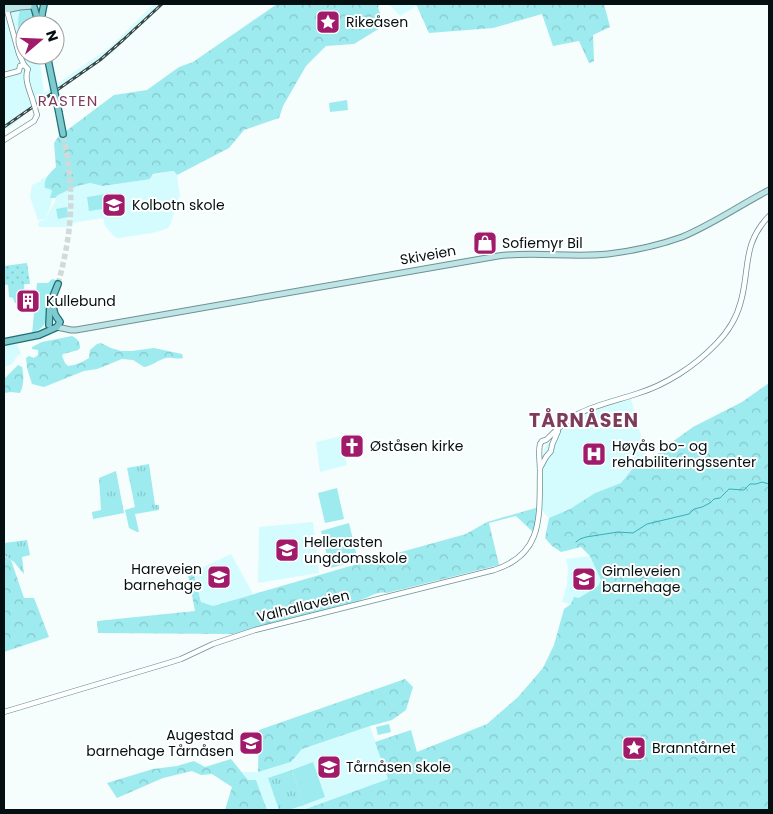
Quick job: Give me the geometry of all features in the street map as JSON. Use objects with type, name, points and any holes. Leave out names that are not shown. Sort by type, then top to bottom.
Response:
[{"type":"main road","points":[[7,8],[17,4]]},
{"type":"main road","points":[[7,8],[33,6],[39,8],[44,5]]},
{"type":"main road","points":[[49,65],[63,134]]},
{"type":"main road","name":"Skiveien","points":[[4,340],[9,342],[14,339],[40,336],[54,323],[71,330],[81,329],[498,256],[514,254],[608,254],[644,247],[684,236],[769,190]]},
{"type":"main road","points":[[54,323],[53,298],[58,284]]},
{"type":"street","points":[[4,140],[34,121],[37,115],[22,70],[7,8]]},
{"type":"street","points":[[4,75],[22,70]]},
{"type":"street","points":[[558,430],[552,449],[548,454],[543,454],[540,450],[542,441],[546,440],[570,419],[582,412],[638,394],[666,381],[695,362],[718,343],[737,313],[743,294],[750,248],[757,232],[769,216]]},
{"type":"street","points":[[546,440],[552,445]]},
{"type":"street","name":"Valhallaveien","points":[[4,712],[165,664],[216,643],[261,628],[503,567],[524,552],[536,532],[539,517],[540,450]]},
{"type":"street","name":"Valhallaveien","points":[[540,469],[548,454]]},
{"type":"shaded area","points":[[4,4],[34,4],[35,15],[15,15],[15,65],[40,65],[44,93],[110,47],[154,4],[164,4],[102,61],[4,130]]},
{"type":"shaded area","points":[[389,4],[416,4],[417,6],[400,16]]},
{"type":"shaded area","name":"Kolbotn skole","points":[[174,171],[177,175],[180,196],[171,223],[168,228],[152,233],[115,237],[105,226],[103,218],[72,223],[72,227],[39,227],[38,222],[47,219],[38,220],[30,197],[32,185],[47,177],[55,191],[46,219],[56,196],[77,186],[90,183],[104,186],[144,180],[150,179],[153,175]]},
{"type":"shaded area","points":[[17,344],[21,354],[18,355],[12,364],[4,367],[4,346]]},
{"type":"shaded area","name":"Høyås bo- og rehabiliteringssenter","points":[[631,399],[648,462],[634,467],[621,483],[595,493],[570,509],[549,518],[539,507],[540,464],[545,447],[567,425],[581,415]]},
{"type":"shaded area","points":[[342,436],[347,465],[320,472],[316,442]]},
{"type":"shaded area","name":"Hellerasten ungdomsskole","points":[[313,522],[319,573],[258,583],[259,527]]},
{"type":"shaded area","name":"Hareveien barnehage","points":[[231,554],[253,594],[213,606],[201,602],[193,572]]},
{"type":"shaded area","name":"Gimleveien barnehage","points":[[590,556],[601,580],[598,586],[571,604],[562,602],[567,584],[568,568],[566,559]]},
{"type":"shaded area","name":"Tårnåsen skole","points":[[370,726],[388,779],[303,810],[267,810],[256,780],[248,780],[242,772],[258,772],[291,762],[302,749]]},
{"type":"green space","points":[[277,4],[379,4],[378,8],[385,25],[354,44],[326,46],[306,66],[283,106],[279,118],[244,130],[229,148],[177,175],[172,171],[153,174],[150,179],[103,186],[90,183],[77,186],[55,198],[50,198],[52,191],[45,188],[45,182],[56,167],[54,143],[58,137],[114,95],[147,90],[179,67],[193,62]]},
{"type":"green space","points":[[416,4],[604,4],[610,27],[593,35],[594,61],[589,63],[579,41],[553,46],[542,14],[493,28],[429,33]]},
{"type":"green space","points":[[27,8],[32,10],[34,15],[19,15],[20,9]]},
{"type":"green space","points":[[347,100],[348,110],[330,112],[329,103]]},
{"type":"green space","points":[[113,193],[116,207],[89,211],[87,197]]},
{"type":"green space","points":[[67,207],[68,217],[58,219],[56,209]]},
{"type":"green space","points":[[27,263],[30,284],[4,285],[4,266]]},
{"type":"green space","points":[[52,279],[56,280],[50,297],[45,324],[32,334],[37,283],[48,283]]},
{"type":"green space","points":[[24,283],[25,306],[21,307],[15,303],[13,298],[9,297],[8,284]]},
{"type":"green space","points":[[72,336],[80,344],[80,348],[63,354],[62,356],[68,366],[89,358],[90,350],[101,343],[121,351],[154,348],[182,354],[183,358],[166,358],[144,367],[133,360],[122,359],[97,369],[84,371],[44,387],[32,384],[26,358],[29,356],[34,358],[38,355],[38,350],[32,349],[32,347],[42,342]]},
{"type":"green space","points":[[18,365],[22,367],[23,374],[23,384],[20,393],[4,393],[4,379]]},
{"type":"green space","points":[[769,383],[769,810],[303,810],[388,779],[375,742],[411,730],[417,752],[487,724],[518,697],[543,668],[554,645],[564,609],[571,604],[574,597],[579,598],[598,586],[601,580],[590,556],[581,547],[561,552],[545,538],[549,518],[570,509],[595,493],[621,483],[634,467],[648,462],[693,427],[742,402]]},
{"type":"green space","points":[[149,464],[155,505],[159,505],[159,510],[135,514],[139,532],[137,532],[129,528],[125,510],[135,507],[127,468]]},
{"type":"green space","points":[[116,471],[124,513],[93,519],[92,512],[101,510],[99,478]]},
{"type":"green space","points":[[337,488],[344,519],[325,523],[318,493]]},
{"type":"green space","points":[[539,507],[533,532],[516,516],[489,523],[499,565],[387,593],[377,593],[356,602],[233,634],[98,633],[97,621],[195,611],[186,564],[191,564],[201,602],[213,606],[466,534],[487,522]]},
{"type":"green space","points":[[349,523],[358,561],[330,568],[321,531]]},
{"type":"green space","points":[[27,540],[30,555],[22,557],[24,574],[14,562],[4,555],[4,543]]},
{"type":"green space","points":[[4,556],[11,560],[24,598],[34,598],[49,637],[4,652]]},
{"type":"green space","points":[[405,679],[413,687],[406,710],[392,720],[302,749],[291,762],[258,772],[259,730]]},
{"type":"green space","points":[[389,724],[391,732],[378,735],[376,727]]},
{"type":"green space","points":[[231,759],[248,780],[256,780],[267,810],[225,810],[232,787],[212,774],[201,775],[192,771],[163,778],[117,798],[107,783],[153,769],[177,766],[194,761],[205,767]]},
{"type":"green space","points":[[313,762],[325,797],[304,805],[292,770]]},
{"type":"green space","points":[[292,770],[304,805],[288,810],[279,810],[268,778]]},
{"type":"waterway","points":[[576,542],[586,537],[618,532],[633,533],[647,524],[689,514],[694,509],[720,498],[729,489],[744,490],[750,484],[762,482],[769,484]]},
{"type":"tunnel","points":[[58,284],[67,245],[71,209],[67,154],[63,134]]},
{"type":"railway","points":[[4,127],[100,60],[162,4]]},
{"type":"place","name":"Rikeåsen","points":[[328,22]]},
{"type":"place","name":"Kolbotn skole","points":[[114,205]]},
{"type":"place","name":"Sofiemyr Bil","points":[[485,243]]},
{"type":"place","name":"Kullebund","points":[[28,301]]},
{"type":"place","name":"Øståsen kirke","points":[[352,446]]},
{"type":"place","name":"Høyås bo- og rehabiliteringssenter","points":[[594,454]]},
{"type":"place","name":"Hellerasten ungdomsskole","points":[[287,550]]},
{"type":"place","name":"Hareveien barnehage","points":[[219,577]]},
{"type":"place","name":"Gimleveien barnehage","points":[[584,579]]},
{"type":"place","name":"Augestad barnehage Tårnåsen","points":[[251,743]]},
{"type":"place","name":"Branntårnet","points":[[634,748]]},
{"type":"place","name":"Tårnåsen skole","points":[[329,767]]},
{"type":"district","name":"RASTEN","points":[[68,101]]},
{"type":"district","name":"TÅRNÅSEN","points":[[584,420]]}]
